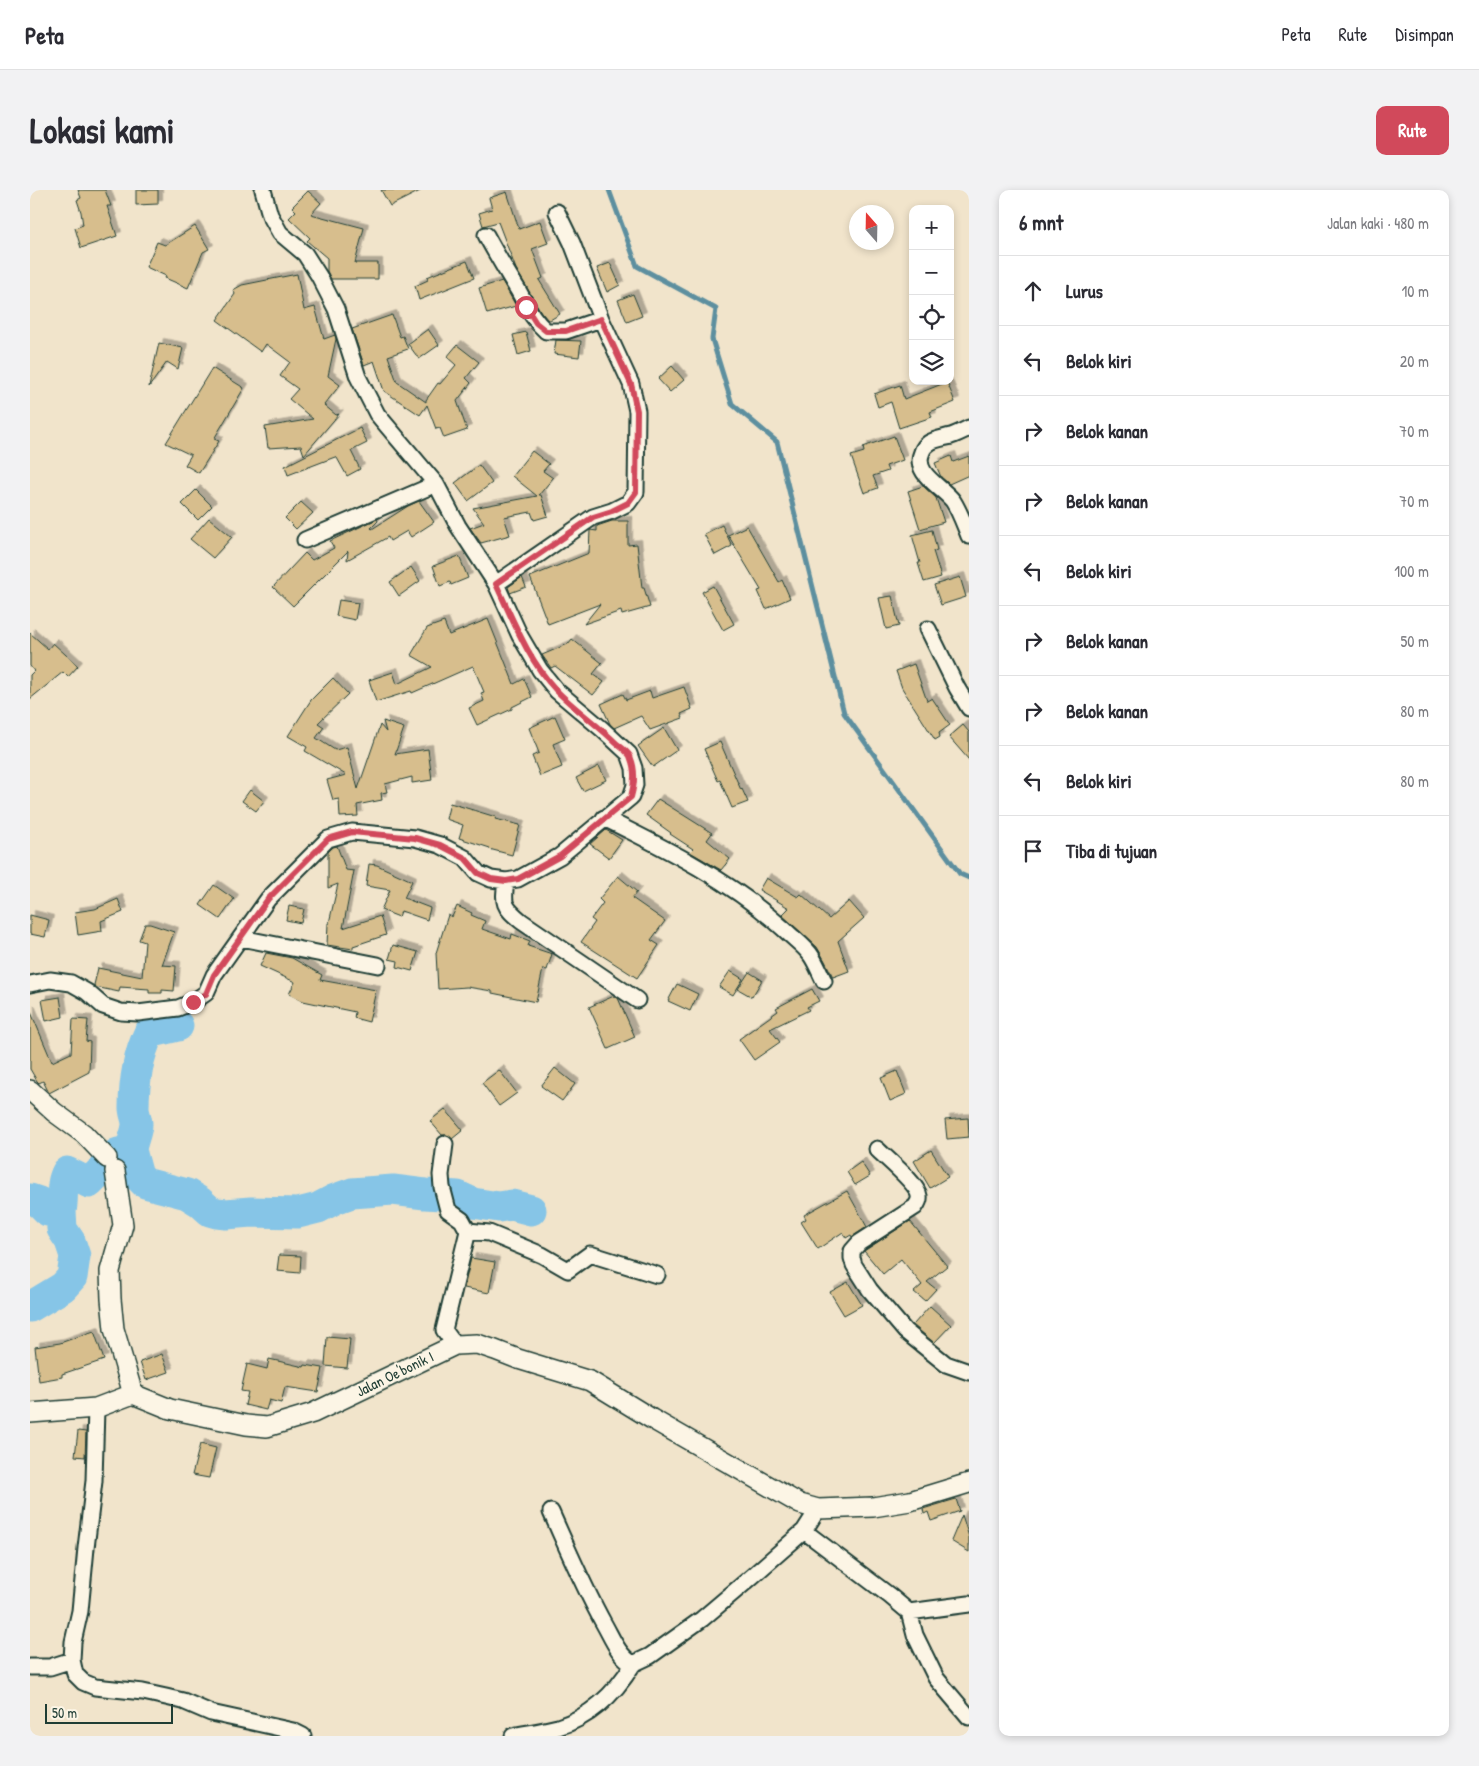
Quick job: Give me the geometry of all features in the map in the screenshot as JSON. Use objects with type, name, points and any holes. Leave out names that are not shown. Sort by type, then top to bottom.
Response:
[{"type":"street","points":[[30,984],[50,980],[71,983],[87,992],[103,1006],[121,1012],[138,1013],[178,1008],[206,994],[214,975],[268,899],[328,839],[352,832],[415,838],[440,845],[465,858],[478,873],[491,879],[506,881],[518,879],[560,856],[631,797],[635,785],[634,768],[629,754],[556,691],[540,670],[520,636],[496,584],[458,526],[436,484],[377,414],[358,377],[336,309],[305,254],[280,233],[270,215],[263,190]]},
{"type":"street","points":[[496,584],[593,517],[628,503],[636,492],[637,411],[631,384],[601,319],[572,243],[557,212]]},
{"type":"street","points":[[486,236],[536,323],[546,331],[566,331],[601,319]]},
{"type":"street","points":[[969,428],[929,443],[920,455],[924,472],[951,499],[959,512],[969,536]]},
{"type":"street","points":[[305,540],[436,484]]},
{"type":"street","points":[[928,629],[946,668],[969,708]]},
{"type":"street","points":[[604,818],[673,852],[765,913],[806,950],[824,981]]},
{"type":"street","points":[[506,881],[504,896],[507,910],[637,1000]]},
{"type":"street","points":[[241,938],[378,965]]},
{"type":"street","points":[[30,1090],[54,1112],[84,1134],[111,1165],[123,1225],[110,1271],[111,1299],[114,1328],[133,1394],[96,1408],[30,1413]]},
{"type":"street","points":[[445,1144],[441,1175],[448,1210],[462,1220],[468,1231],[444,1330],[455,1346]]},
{"type":"street","points":[[877,1150],[914,1185],[919,1195],[919,1202],[915,1207],[859,1243],[852,1251],[854,1266],[870,1290],[905,1331],[946,1364],[969,1372]]},
{"type":"street","points":[[468,1231],[489,1233],[542,1255],[568,1270],[590,1254],[657,1275]]},
{"type":"street","name":"Jalan Oe'bonik I","points":[[133,1394],[170,1409],[267,1427],[312,1413],[455,1346],[477,1344],[518,1360],[590,1381],[800,1504],[818,1509],[874,1507],[910,1501],[969,1484]]},
{"type":"street","points":[[96,1408],[94,1482],[80,1610],[73,1642],[72,1660],[75,1674],[83,1682],[95,1687],[143,1692],[183,1701],[212,1713],[293,1731],[303,1736]]},
{"type":"street","points":[[513,1736],[560,1726],[589,1712],[605,1700],[625,1677],[633,1664],[650,1656],[702,1619],[804,1531],[818,1509]]},
{"type":"street","points":[[551,1512],[590,1598],[616,1647],[633,1664]]},
{"type":"street","points":[[804,1531],[909,1612],[915,1635],[936,1678],[969,1717]]},
{"type":"street","points":[[909,1612],[969,1604]]},
{"type":"street","points":[[30,1667],[50,1667],[72,1660]]},
{"type":"building","points":[[78,190],[105,190],[111,206],[107,206],[117,236],[81,248],[75,228],[83,225],[77,200],[81,198]]},
{"type":"building","points":[[136,190],[158,190],[158,204],[136,205]]},
{"type":"building","points":[[381,190],[422,190],[390,206]]},
{"type":"building","points":[[308,191],[321,203],[311,214],[364,228],[355,263],[378,263],[378,279],[331,279],[327,271],[327,258],[307,241],[310,238],[289,218],[296,211],[292,207]]},
{"type":"building","points":[[507,192],[519,229],[540,221],[548,243],[532,249],[543,278],[539,280],[560,314],[550,320],[541,312],[516,269],[498,222],[483,226],[479,213],[492,209],[489,198]]},
{"type":"building","points":[[195,226],[209,249],[203,252],[188,288],[146,267],[157,242],[165,245]]},
{"type":"building","points":[[467,261],[474,278],[419,300],[415,286],[428,280],[427,277]]},
{"type":"building","points":[[610,263],[620,285],[607,292],[597,268]]},
{"type":"building","points":[[297,274],[304,310],[315,307],[324,339],[335,335],[336,339],[328,376],[340,385],[324,405],[336,415],[339,414],[304,455],[301,446],[268,448],[265,427],[313,419],[289,399],[298,389],[280,376],[290,362],[266,344],[261,352],[217,320],[235,294],[233,290],[242,285]]},
{"type":"building","points":[[502,281],[516,306],[487,314],[479,288]]},
{"type":"building","points":[[633,294],[642,316],[627,322],[618,300]]},
{"type":"building","points":[[392,315],[400,337],[403,336],[408,349],[388,356],[397,382],[426,402],[438,383],[440,384],[456,365],[447,357],[457,345],[479,362],[466,378],[471,383],[457,401],[467,430],[444,438],[440,428],[436,429],[427,405],[420,415],[384,391],[374,361],[364,365],[352,329]]},
{"type":"building","points":[[428,329],[439,345],[419,359],[408,344]]},
{"type":"building","points":[[526,332],[531,351],[518,355],[513,335]]},
{"type":"building","points":[[556,340],[581,341],[579,357],[554,354]]},
{"type":"building","points":[[159,343],[183,348],[178,369],[167,362],[149,387]]},
{"type":"building","points":[[672,366],[684,380],[670,392],[658,379]]},
{"type":"building","points":[[212,368],[244,388],[214,439],[219,441],[199,473],[185,465],[191,455],[166,443]]},
{"type":"building","points":[[900,385],[904,399],[939,385],[948,385],[955,402],[930,412],[932,417],[899,428],[891,402],[878,407],[874,394]]},
{"type":"building","points":[[360,428],[367,443],[351,451],[360,469],[347,476],[335,457],[288,475],[285,466]]},
{"type":"building","points":[[894,436],[903,460],[886,466],[888,471],[873,476],[878,488],[864,493],[851,456],[864,452],[863,447]]},
{"type":"building","points":[[532,451],[549,464],[543,471],[553,478],[539,495],[541,495],[548,516],[534,520],[531,512],[504,517],[510,535],[481,543],[470,528],[484,523],[473,508],[537,496],[512,476]]},
{"type":"building","points":[[951,456],[953,462],[969,456],[969,475],[949,484],[941,477],[935,463]]},
{"type":"building","points":[[479,465],[492,483],[468,501],[455,483]]},
{"type":"building","points":[[923,486],[936,498],[944,522],[920,529],[908,491]]},
{"type":"building","points":[[196,490],[212,506],[198,520],[182,504]]},
{"type":"building","points":[[419,501],[434,522],[411,537],[407,531],[390,541],[388,537],[347,560],[348,551],[293,606],[273,587],[305,553],[312,560],[334,548],[330,541],[377,519],[378,521],[372,529]]},
{"type":"building","points":[[301,502],[313,513],[296,529],[285,518]]},
{"type":"building","points":[[209,518],[232,537],[213,558],[190,539]]},
{"type":"building","points":[[612,521],[628,521],[628,545],[637,544],[642,588],[644,588],[650,607],[622,615],[621,611],[584,624],[600,604],[548,624],[530,577],[589,553],[590,530],[597,531],[597,526]]},
{"type":"building","points":[[722,525],[732,546],[715,555],[704,534]]},
{"type":"building","points":[[747,526],[779,582],[782,580],[790,598],[766,609],[758,591],[761,590],[728,535]]},
{"type":"building","points":[[932,530],[937,550],[933,551],[941,577],[924,582],[912,535]]},
{"type":"building","points":[[459,556],[468,578],[451,585],[450,582],[440,586],[433,566]]},
{"type":"building","points":[[411,567],[420,581],[399,596],[390,582]]},
{"type":"building","points":[[522,577],[526,587],[510,593],[508,587]]},
{"type":"building","points":[[960,577],[966,597],[941,605],[934,585]]},
{"type":"building","points":[[713,586],[734,624],[723,630],[702,592]]},
{"type":"building","points":[[892,596],[899,626],[886,629],[879,598]]},
{"type":"building","points":[[339,600],[358,603],[355,620],[336,616]]},
{"type":"building","points":[[488,619],[514,684],[524,679],[532,697],[512,707],[512,709],[477,725],[469,708],[484,701],[481,693],[484,692],[473,666],[412,693],[411,691],[376,702],[369,680],[393,672],[397,684],[432,667],[411,655],[427,628],[444,622],[449,635]]},
{"type":"building","points":[[30,633],[48,649],[53,643],[78,666],[68,677],[63,672],[30,699],[30,675],[34,671],[30,666]]},
{"type":"building","points":[[572,639],[602,663],[593,674],[604,682],[593,695],[555,666],[551,668],[542,655],[568,644]]},
{"type":"building","points":[[914,664],[927,701],[932,698],[950,725],[939,733],[940,737],[935,740],[902,688],[896,671]]},
{"type":"building","points":[[333,678],[348,694],[318,723],[324,727],[316,738],[335,750],[347,747],[358,789],[380,725],[386,732],[383,721],[404,728],[395,754],[428,749],[432,780],[412,783],[412,777],[385,784],[387,792],[381,793],[382,800],[357,805],[358,816],[340,817],[339,799],[333,800],[327,780],[346,775],[305,751],[307,747],[288,736],[311,700]]},
{"type":"building","points":[[684,687],[692,709],[681,714],[683,718],[650,730],[641,716],[614,728],[610,724],[601,704],[623,694],[626,700],[650,691],[652,698]]},
{"type":"building","points":[[555,716],[565,739],[553,744],[562,767],[540,776],[532,756],[539,753],[529,728]]},
{"type":"building","points":[[963,725],[969,732],[969,760],[949,737]]},
{"type":"building","points":[[664,728],[677,750],[653,767],[638,746]]},
{"type":"building","points":[[720,742],[748,802],[732,808],[704,749]]},
{"type":"building","points":[[599,766],[606,780],[583,791],[576,778]]},
{"type":"building","points":[[250,790],[264,801],[256,811],[242,801]]},
{"type":"building","points":[[658,799],[712,833],[707,840],[730,859],[721,870],[690,852],[693,849],[646,815]]},
{"type":"building","points":[[450,803],[496,817],[495,819],[520,825],[512,855],[459,838],[463,825],[446,819]]},
{"type":"building","points":[[606,830],[622,840],[609,858],[590,844]]},
{"type":"building","points":[[337,846],[346,870],[354,871],[343,928],[380,916],[386,935],[353,946],[353,949],[327,945],[328,923],[338,884],[328,888],[328,852]]},
{"type":"building","points":[[369,864],[377,865],[412,881],[404,898],[430,908],[427,920],[401,911],[399,917],[381,910],[390,890],[366,886]]},
{"type":"building","points":[[618,876],[637,892],[632,898],[665,921],[651,940],[659,945],[637,978],[581,942],[595,922],[591,919],[603,903],[599,899]]},
{"type":"building","points":[[766,878],[798,897],[801,894],[829,919],[849,901],[864,918],[838,941],[849,971],[833,977],[817,947],[782,915],[789,908],[759,890]]},
{"type":"building","points":[[214,885],[234,899],[220,919],[200,905]]},
{"type":"building","points":[[118,899],[123,912],[101,921],[102,931],[78,935],[75,912],[95,909]]},
{"type":"building","points":[[289,906],[304,909],[301,923],[286,920]]},
{"type":"building","points":[[457,906],[485,921],[482,929],[511,939],[512,934],[530,941],[528,946],[552,954],[547,970],[543,969],[536,1002],[467,987],[438,989],[436,953],[448,915],[452,917]]},
{"type":"building","points":[[30,915],[49,920],[45,937],[30,934]]},
{"type":"building","points":[[145,924],[174,932],[162,965],[176,966],[174,991],[162,990],[162,993],[149,993],[149,989],[120,987],[119,992],[95,987],[98,968],[142,977],[145,942],[139,940]]},
{"type":"building","points":[[393,945],[418,952],[412,971],[397,967],[398,961],[389,959]]},
{"type":"building","points":[[266,953],[292,958],[322,975],[320,980],[376,990],[369,1022],[354,1018],[355,1012],[303,1001],[289,994],[295,982],[260,966]]},
{"type":"building","points":[[730,971],[743,979],[733,995],[719,987]]},
{"type":"building","points":[[749,972],[762,980],[752,997],[738,989]]},
{"type":"building","points":[[677,984],[698,994],[690,1011],[668,1001]]},
{"type":"building","points":[[812,989],[819,1001],[807,1007],[809,1010],[770,1029],[780,1042],[754,1060],[739,1039],[778,1011],[776,1008]]},
{"type":"building","points":[[614,996],[618,998],[635,1037],[608,1049],[589,1007]]},
{"type":"building","points":[[60,997],[63,1017],[46,1021],[42,1000]]},
{"type":"building","points":[[30,1010],[52,1062],[71,1053],[73,1019],[88,1020],[86,1041],[90,1042],[89,1072],[49,1093],[43,1081],[39,1083],[37,1081],[30,1069]]},
{"type":"building","points":[[555,1068],[575,1084],[562,1101],[541,1086]]},
{"type":"building","points":[[499,1070],[517,1093],[499,1106],[482,1083]]},
{"type":"building","points":[[897,1071],[906,1094],[890,1101],[881,1078]]},
{"type":"building","points":[[445,1109],[463,1130],[452,1139],[447,1135],[442,1135],[430,1121]]},
{"type":"building","points":[[968,1118],[969,1137],[947,1139],[945,1120]]},
{"type":"building","points":[[931,1150],[948,1177],[930,1188],[914,1161]]},
{"type":"building","points":[[861,1162],[870,1176],[855,1185],[847,1172]]},
{"type":"building","points":[[847,1191],[867,1227],[852,1237],[851,1235],[846,1238],[843,1232],[818,1249],[801,1222],[806,1219],[804,1215]]},
{"type":"building","points":[[910,1221],[947,1266],[927,1282],[936,1289],[925,1301],[914,1292],[922,1285],[901,1259],[883,1274],[864,1251]]},
{"type":"building","points":[[279,1255],[301,1256],[300,1273],[277,1271]]},
{"type":"building","points":[[471,1258],[495,1262],[489,1293],[464,1288]]},
{"type":"building","points":[[848,1282],[862,1305],[844,1315],[830,1292]]},
{"type":"building","points":[[930,1306],[951,1325],[934,1343],[913,1325]]},
{"type":"building","points":[[94,1331],[104,1360],[62,1374],[62,1377],[39,1381],[35,1347],[60,1343]]},
{"type":"building","points":[[327,1337],[350,1339],[347,1368],[325,1366]]},
{"type":"building","points":[[162,1354],[169,1372],[146,1380],[140,1362]]},
{"type":"building","points":[[269,1359],[304,1367],[305,1365],[323,1368],[318,1392],[285,1387],[281,1403],[269,1400],[266,1410],[245,1405],[248,1392],[241,1391],[247,1364],[267,1369]]},
{"type":"building","points":[[78,1431],[86,1432],[85,1457],[75,1456]]},
{"type":"building","points":[[200,1444],[216,1448],[209,1478],[192,1475]]},
{"type":"building","points":[[956,1499],[960,1511],[931,1521],[928,1512],[924,1514],[923,1509]]},
{"type":"building","points":[[962,1515],[969,1537],[969,1552],[951,1541]]},
{"type":"waterway","points":[[609,190],[637,266],[716,309],[712,339],[732,404],[777,442],[844,713],[960,874],[969,878]]},
{"type":"waterway","points":[[131,1150],[137,1124],[134,1108],[136,1079],[139,1060],[145,1042],[149,1033],[178,1026]]},
{"type":"waterway","points":[[30,1199],[39,1202],[48,1211],[61,1211],[63,1186],[67,1172],[89,1183],[103,1169],[115,1165],[118,1153],[131,1150],[138,1176],[145,1183],[187,1194],[210,1211],[217,1213],[298,1213],[318,1208],[352,1193],[393,1190],[458,1196],[473,1203],[499,1207],[512,1205],[531,1210]]},
{"type":"waterway","points":[[30,1307],[63,1287],[72,1277],[75,1256],[70,1241],[62,1229],[61,1211]]},
{"type":"route","points":[[193,1002],[206,994],[214,975],[268,899],[328,839],[352,832],[415,838],[440,845],[465,858],[478,873],[491,879],[506,881],[518,879],[560,856],[631,797],[635,785],[634,768],[629,754],[556,691],[540,670],[520,636],[496,584],[593,517],[628,503],[636,492],[637,411],[631,384],[601,319],[566,331],[546,331],[536,323],[526,307]]}]
